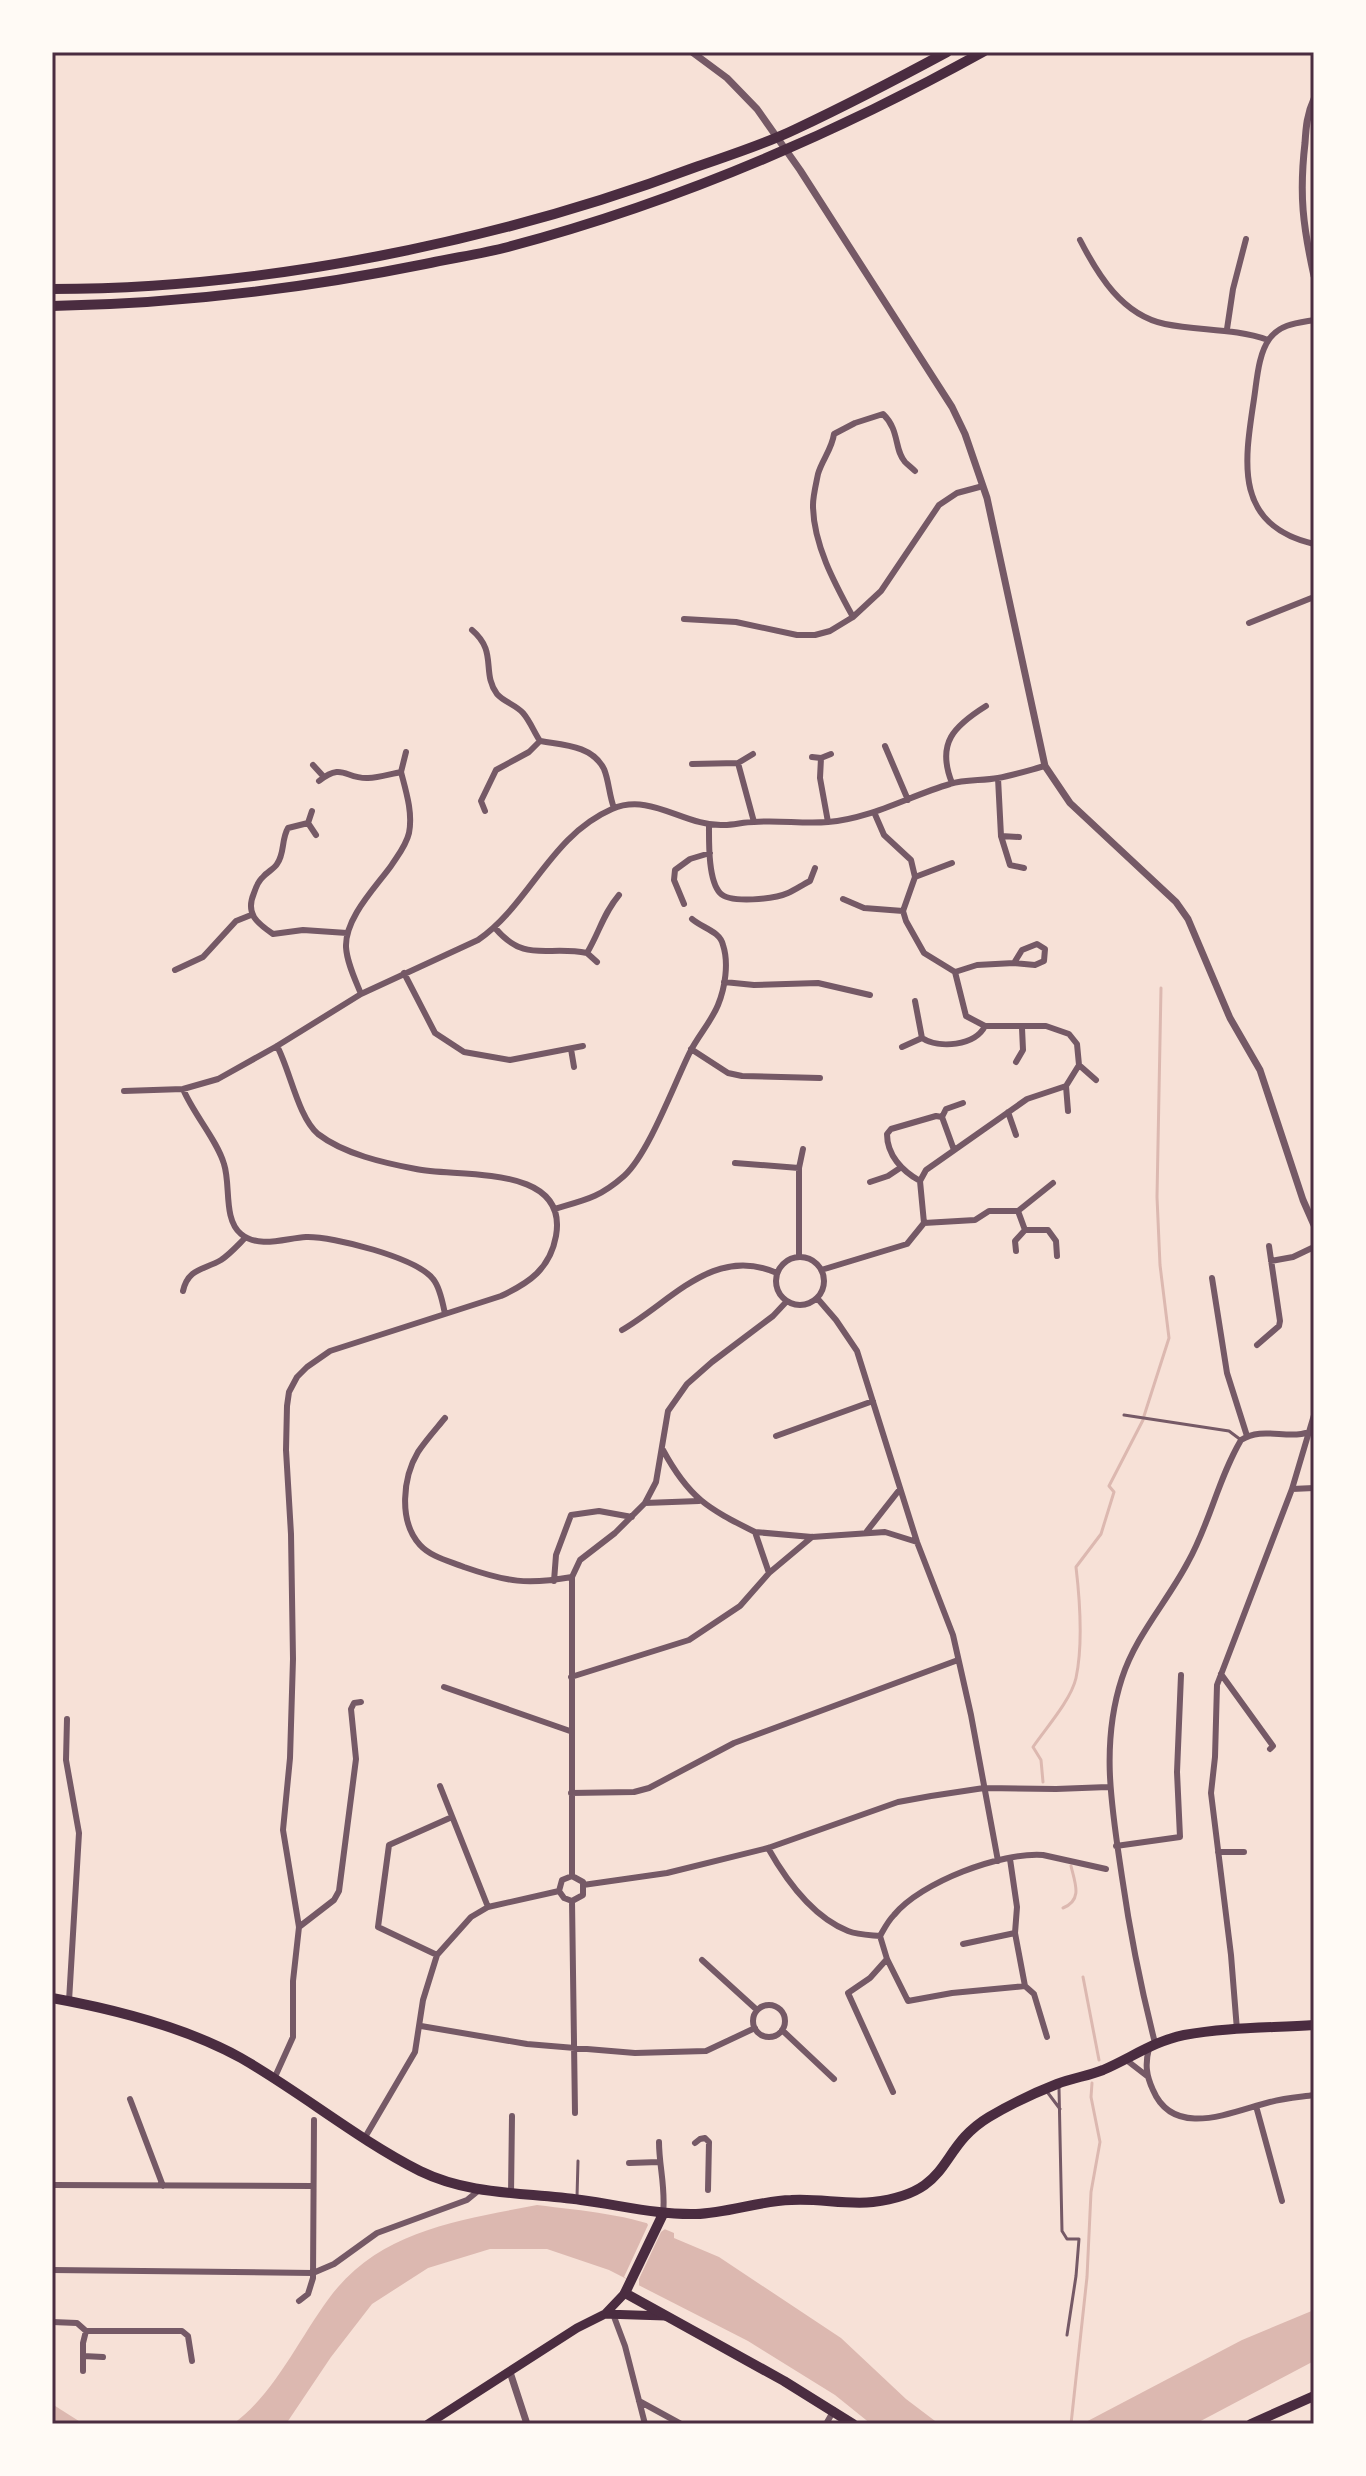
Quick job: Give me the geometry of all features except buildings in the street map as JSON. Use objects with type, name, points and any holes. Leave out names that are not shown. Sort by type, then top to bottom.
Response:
[{"type":"highway","points":[[52,289],[202,280],[335,265],[505,228],[652,184],[794,130],[947,52]]},
{"type":"highway","points":[[52,306],[117,305],[245,294],[368,276],[507,247],[665,197],[806,142],[892,101],[983,52]]},
{"type":"highway","points":[[52,1998],[126,2015],[238,2057],[364,2139],[423,2172],[478,2191],[577,2199],[663,2214],[791,2200],[872,2202],[915,2192],[934,2179],[967,2136],[985,2119],[1059,2083],[1096,2072],[1152,2045],[1188,2034],[1314,2025]]},
{"type":"highway","points":[[663,2214],[625,2293],[709,2338],[853,2424]]},
{"type":"highway","points":[[1251,2424],[1314,2396]]},
{"type":"main road","points":[[609,2314],[625,2293]]},
{"type":"main road","points":[[428,2424],[577,2328],[609,2314],[665,2316]]},
{"type":"street","points":[[692,52],[727,78],[757,109],[800,170],[952,407],[983,486],[1045,766],[1070,803],[1176,902],[1188,919],[1230,1018],[1260,1070],[1314,1225]]},
{"type":"street","points":[[1314,99],[1308,112],[1301,183],[1302,214],[1314,276]]},
{"type":"street","points":[[1227,329],[1246,239]]},
{"type":"street","points":[[1080,240],[1106,284],[1141,314],[1166,324],[1227,329],[1268,340]]},
{"type":"street","points":[[1314,320],[1283,326],[1268,340],[1260,364],[1250,428],[1249,483],[1256,505],[1271,526],[1289,537],[1314,544]]},
{"type":"street","points":[[853,617],[818,539],[812,504],[819,470],[834,434],[883,414],[891,421],[897,435],[903,461],[915,471]]},
{"type":"street","points":[[684,619],[736,622],[780,633],[815,635],[830,631],[853,617],[881,591],[939,505],[957,493],[983,486]]},
{"type":"street","points":[[1249,623],[1314,597]]},
{"type":"street","points":[[472,630],[481,638],[489,656],[489,678],[497,694],[526,715],[540,741],[583,750],[596,757],[605,771],[614,808]]},
{"type":"street","points":[[952,783],[945,753],[952,732],[963,720],[986,706]]},
{"type":"street","points":[[485,811],[481,801],[496,770],[529,752],[540,741]]},
{"type":"street","points":[[885,746],[908,800]]},
{"type":"street","points":[[361,994],[350,966],[347,933],[408,837],[409,804],[401,772],[406,752]]},
{"type":"street","points":[[692,764],[738,763],[753,754]]},
{"type":"street","points":[[812,757],[831,754]]},
{"type":"street","points":[[821,758],[820,778],[828,822]]},
{"type":"street","points":[[738,763],[754,822]]},
{"type":"street","points":[[313,765],[321,779],[340,770],[369,778],[401,772]]},
{"type":"street","points":[[124,1091],[183,1089],[218,1079],[361,994],[478,940],[495,928],[548,859],[590,821],[614,808],[650,804],[709,825],[828,822],[874,812],[952,783],[998,778],[1045,766]]},
{"type":"street","points":[[998,778],[1001,836],[1010,865],[1024,868]]},
{"type":"street","points":[[308,823],[312,811]]},
{"type":"street","points":[[874,812],[884,835],[911,860],[915,877],[903,911],[924,953],[955,972],[966,1016],[985,1026],[1046,1026],[1069,1034],[1077,1044],[1079,1065],[1066,1086],[1068,1111]]},
{"type":"street","points":[[308,823],[288,828],[277,865],[260,879],[251,900],[251,915],[273,934],[303,930],[347,933]]},
{"type":"street","points":[[308,823],[316,835]]},
{"type":"street","points":[[709,825],[710,853],[719,892],[726,897],[750,899],[779,896],[810,881],[815,868]]},
{"type":"street","points":[[1001,836],[1019,837]]},
{"type":"street","points":[[684,904],[674,880],[675,870],[690,859],[710,853]]},
{"type":"street","points":[[915,877],[952,863]]},
{"type":"street","points":[[587,953],[601,928],[604,914],[619,895]]},
{"type":"street","points":[[843,899],[864,908],[903,911]]},
{"type":"street","points":[[175,970],[203,957],[236,921],[251,915]]},
{"type":"street","points":[[554,1209],[600,1195],[627,1173],[651,1134],[691,1049],[718,1004],[726,958],[723,942],[718,935],[692,919]]},
{"type":"street","points":[[495,928],[508,943],[525,951],[557,949],[587,953],[597,962]]},
{"type":"street","points":[[955,972],[977,965],[1035,965],[1044,961],[1045,949],[1037,944],[1022,950],[1014,963]]},
{"type":"street","points":[[404,973],[435,1033],[464,1052],[510,1060],[583,1046]]},
{"type":"street","points":[[724,982],[754,985],[818,983],[870,995]]},
{"type":"street","points":[[915,1001],[922,1038],[932,1044],[951,1044],[980,1034],[985,1026]]},
{"type":"street","points":[[1016,1062],[1023,1050],[1022,1028]]},
{"type":"street","points":[[902,1047],[922,1038]]},
{"type":"street","points":[[274,2079],[293,2037],[293,1981],[299,1927],[283,1830],[290,1758],[293,1659],[286,1450],[289,1392],[307,1367],[330,1351],[501,1296],[525,1284],[548,1263],[558,1229],[554,1209],[544,1196],[522,1181],[493,1175],[414,1169],[361,1155],[317,1133],[306,1120],[288,1066],[277,1046]]},
{"type":"street","points":[[571,1049],[574,1067]]},
{"type":"street","points":[[691,1049],[728,1073],[820,1078]]},
{"type":"street","points":[[1079,1065],[1096,1080]]},
{"type":"street","points":[[821,1270],[907,1244],[924,1223],[920,1181],[926,1170],[1027,1099],[1066,1086]]},
{"type":"street","points":[[183,1089],[225,1166],[232,1222],[245,1238],[264,1243],[327,1237],[402,1262],[434,1279],[445,1314]]},
{"type":"street","points":[[954,1150],[942,1117],[946,1109],[963,1103]]},
{"type":"street","points":[[1008,1112],[1016,1135]]},
{"type":"street","points":[[920,1181],[900,1168],[889,1148],[887,1134],[891,1129],[942,1117]]},
{"type":"street","points":[[799,1257],[799,1168],[803,1149]]},
{"type":"street","points":[[735,1163],[799,1168]]},
{"type":"street","points":[[870,1182],[900,1168]]},
{"type":"street","points":[[924,1223],[975,1220],[989,1211],[1018,1211],[1053,1183]]},
{"type":"street","points":[[1018,1211],[1025,1230]]},
{"type":"street","points":[[1016,1251],[1015,1241],[1025,1230],[1048,1230],[1056,1241],[1057,1256]]},
{"type":"street","points":[[183,1291],[185,1281],[192,1273],[218,1262],[245,1238]]},
{"type":"street","points":[[1257,1345],[1279,1326],[1280,1321],[1269,1246]]},
{"type":"street","points":[[1271,1261],[1293,1257],[1314,1247]]},
{"type":"street","points":[[799,1257],[812,1261],[821,1270],[823,1285],[817,1298],[804,1305],[787,1301],[776,1287],[777,1273],[786,1262],[799,1257]]},
{"type":"street","points":[[622,1330],[699,1275],[731,1265],[751,1265],[777,1273]]},
{"type":"street","points":[[1212,1278],[1227,1373],[1244,1438]]},
{"type":"street","points":[[817,1298],[857,1351],[917,1542],[953,1635],[998,1861]]},
{"type":"street","points":[[572,1876],[572,1577],[580,1560],[645,1503],[656,1482],[668,1411],[687,1384],[773,1316],[787,1301]]},
{"type":"street","points":[[776,1436],[873,1401]]},
{"type":"street","points":[[1237,2030],[1211,1793],[1217,1685],[1292,1489],[1314,1415]]},
{"type":"street","points":[[445,1418],[418,1452],[409,1475],[405,1500],[407,1518],[420,1545],[438,1557],[488,1576],[518,1583],[539,1584],[572,1577]]},
{"type":"street","points":[[1311,1431],[1295,1436],[1265,1431],[1244,1438],[1226,1465],[1210,1516],[1188,1563],[1134,1648],[1126,1669],[1112,1724],[1108,1787],[1152,2045],[1145,2066],[1157,2100],[1166,2109],[1202,2120],[1314,2095]]},
{"type":"street","points":[[663,1450],[679,1479],[699,1501],[755,1532],[812,1537],[885,1532],[917,1542]]},
{"type":"street","points":[[1292,1489],[1314,1488]]},
{"type":"street","points":[[867,1531],[900,1489]]},
{"type":"street","points":[[645,1503],[699,1501]]},
{"type":"street","points":[[554,1581],[556,1555],[571,1515],[599,1511],[632,1517]]},
{"type":"street","points":[[755,1532],[769,1573]]},
{"type":"street","points":[[571,1677],[689,1640],[740,1606],[769,1573],[812,1537]]},
{"type":"street","points":[[571,1793],[634,1792],[649,1788],[734,1743],[958,1660]]},
{"type":"street","points":[[1221,1674],[1273,1746],[1270,1749]]},
{"type":"street","points":[[1116,1846],[1180,1837],[1177,1772],[1181,1675]]},
{"type":"street","points":[[444,1687],[570,1731]]},
{"type":"street","points":[[299,1927],[334,1900],[339,1891],[356,1759],[352,1714],[354,1703],[361,1702]]},
{"type":"street","points":[[341,1714],[352,1714]]},
{"type":"street","points":[[67,1719],[66,1760],[79,1833],[69,2001]]},
{"type":"street","points":[[440,1786],[488,1907]]},
{"type":"street","points":[[583,1885],[667,1873],[768,1848],[898,1802],[984,1788],[1108,1787]]},
{"type":"street","points":[[437,1955],[378,1927],[389,1845],[452,1817]]},
{"type":"street","points":[[768,1848],[785,1877],[824,1918],[850,1932],[880,1936]]},
{"type":"street","points":[[1218,1852],[1244,1852]]},
{"type":"street","points":[[1025,1986],[908,2001],[887,1959],[880,1936],[894,1914],[914,1898],[956,1875],[998,1861],[1043,1855],[1106,1869]]},
{"type":"street","points":[[1010,1859],[1017,1907],[1015,1933],[1025,1986],[1034,1994],[1047,2037]]},
{"type":"street","points":[[572,1876],[580,1879],[583,1885],[583,1895],[572,1901],[564,1898],[559,1891],[562,1880],[572,1876]]},
{"type":"street","points":[[364,2139],[415,2052],[423,2000],[437,1955],[471,1917],[488,1907],[559,1891]]},
{"type":"street","points":[[572,1901],[575,2113]]},
{"type":"street","points":[[963,1944],[1015,1933]]},
{"type":"street","points":[[887,1959],[870,1978],[848,1993],[893,2092]]},
{"type":"street","points":[[702,1960],[757,2010]]},
{"type":"street","points":[[772,2005],[781,2010],[785,2020],[782,2030],[768,2037],[755,2028],[753,2019],[757,2010],[772,2005]]},
{"type":"street","points":[[421,2026],[488,2039],[635,2053],[706,2051],[755,2028]]},
{"type":"street","points":[[782,2030],[834,2079]]},
{"type":"street","points":[[1125,2059],[1147,2076]]},
{"type":"street","points":[[130,2099],[163,2186]]},
{"type":"street","points":[[1256,2106],[1282,2201]]},
{"type":"street","points":[[511,2194],[512,2116]]},
{"type":"street","points":[[299,2301],[308,2294],[313,2273],[314,2120]]},
{"type":"street","points":[[695,2143],[705,2138],[709,2142],[708,2190]]},
{"type":"street","points":[[659,2142],[663,2214]]},
{"type":"street","points":[[629,2163],[659,2162]]},
{"type":"street","points":[[52,2185],[313,2186]]},
{"type":"street","points":[[52,2270],[313,2273],[334,2264],[377,2233],[467,2200],[478,2191]]},
{"type":"street","points":[[609,2314],[625,2346],[645,2424]]},
{"type":"street","points":[[52,2322],[77,2323],[86,2331],[182,2331],[188,2336],[192,2361]]},
{"type":"street","points":[[83,2371],[86,2331]]},
{"type":"street","points":[[83,2356],[103,2357]]},
{"type":"street","points":[[510,2372],[527,2424]]},
{"type":"street","points":[[639,2401],[681,2424]]},
{"type":"street","points":[[826,2424],[834,2410]]},
{"type":"lane","points":[[1124,1415],[1229,1431],[1244,1438]]},
{"type":"lane","points":[[1059,2083],[1062,2231],[1067,2239],[1079,2239],[1067,2335]]},
{"type":"lane","points":[[1045,2089],[1060,2109]]},
{"type":"lane","points":[[577,2199],[578,2161]]},
{"type":"shaded area","points":[[537,2205],[641,2221],[674,2233],[674,2238],[719,2257],[841,2338],[906,2399],[939,2424],[871,2424],[835,2395],[748,2341],[609,2270],[547,2249],[490,2249],[428,2268],[372,2304],[331,2357],[286,2424],[233,2424],[275,2380],[333,2293],[353,2271],[376,2254],[426,2231]]},
{"type":"shaded area","points":[[1314,2310],[1314,2361],[1195,2424],[1082,2424],[1242,2340]]},
{"type":"shaded area","points":[[52,2404],[82,2423],[84,2424],[52,2424]]},
{"type":"pier","points":[[646,2221],[665,2229],[639,2279],[639,2286],[624,2277],[648,2225]]},
{"type":"waterway","points":[[1144,1416],[1169,1338],[1160,1265],[1157,1197],[1161,988]]},
{"type":"waterway","points":[[1043,1782],[1041,1760],[1033,1747],[1058,1714],[1073,1687],[1080,1652],[1076,1567],[1101,1534],[1114,1492],[1109,1486],[1143,1420]]},
{"type":"waterway","points":[[1063,1908],[1075,1896],[1076,1885],[1071,1866]]},
{"type":"waterway","points":[[1083,1977],[1099,2060]]},
{"type":"waterway","points":[[1071,2424],[1087,2277],[1091,2192],[1100,2142],[1091,2097],[1092,2083]]}]
